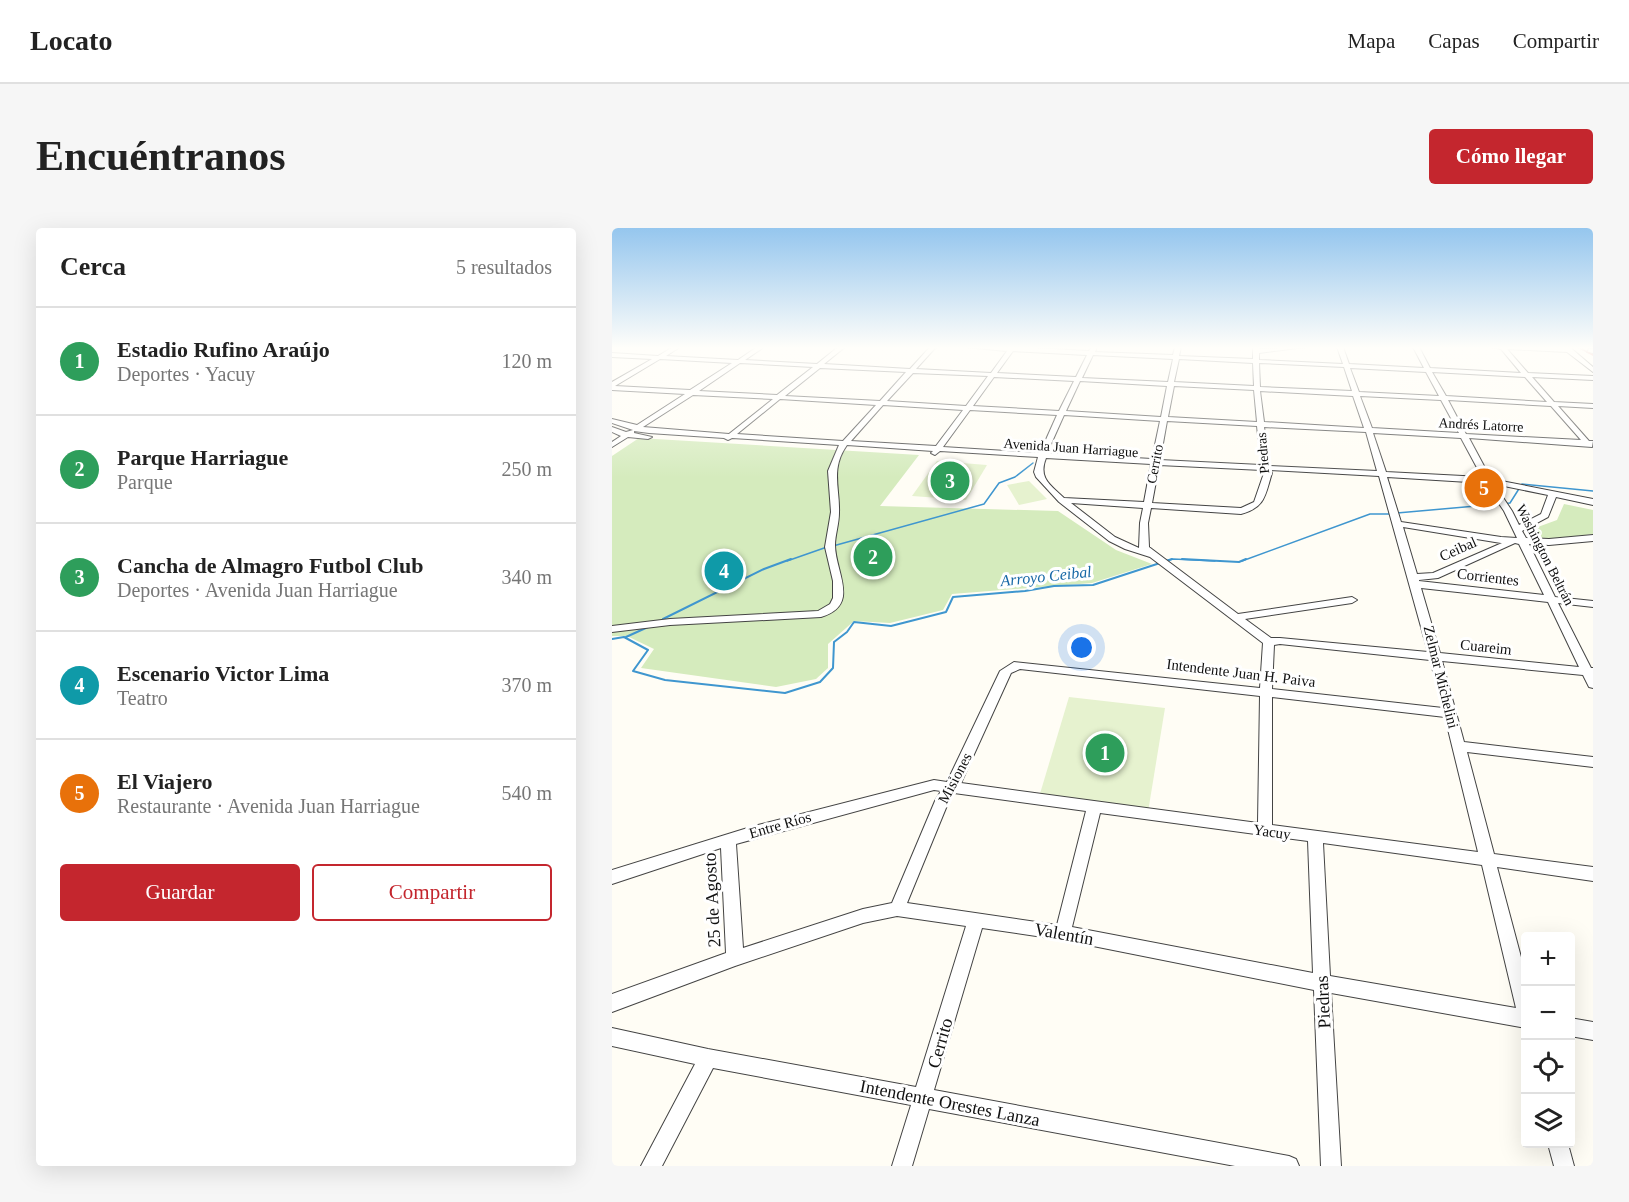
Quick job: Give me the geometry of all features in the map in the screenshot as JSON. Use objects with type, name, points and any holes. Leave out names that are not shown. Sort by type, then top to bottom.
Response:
[{"type":"street","name":"Andrés Latorre","points":[[667,391],[1590,442]]},
{"type":"street","points":[[612,445],[695,391]]},
{"type":"street","points":[[728,438],[788,391]]},
{"type":"street","points":[[612,628],[649,623],[802,616],[821,614],[834,606],[838,598],[838,581],[830,547],[835,513],[832,471],[843,445],[893,391]]},
{"type":"street","points":[[937,451],[980,391]]},
{"type":"street","points":[[1073,391],[1042,457],[1038,472],[1042,480],[1062,500],[1119,545],[1154,556],[1269,642],[1266,693],[1265,831]]},
{"type":"street","name":"Cerrito","points":[[1154,556],[1144,548],[1143,542],[1147,506],[1170,391]]},
{"type":"street","name":"Piedras","points":[[1147,506],[1241,511],[1258,503],[1266,470],[1257,391]]},
{"type":"street","points":[[1292,391],[1593,406]]},
{"type":"street","name":"Zelmar Michelini","points":[[1354,391],[1385,476],[1437,657],[1521,992]]},
{"type":"street","name":"Washington Beltrán","points":[[1440,391],[1518,530],[1518,541],[1590,672],[1593,684]]},
{"type":"street","points":[[1541,391],[1590,442],[1593,449]]},
{"type":"street","name":"Avenida Juan Harriague","points":[[612,422],[631,431],[728,438]]},
{"type":"street","name":"Avenida Juan Harriague","points":[[612,429],[937,451],[1490,483],[1552,496]]},
{"type":"street","points":[[1552,496],[1593,502]]},
{"type":"street","points":[[1552,496],[1593,507]]},
{"type":"street","points":[[1518,530],[1545,516],[1552,496]]},
{"type":"street","points":[[1062,500],[1147,506]]},
{"type":"street","points":[[1397,516],[1518,541],[1549,542],[1593,538]]},
{"type":"street","name":"Ceibal","points":[[1415,580],[1435,576],[1518,541]]},
{"type":"street","name":"Corrientes","points":[[1415,580],[1552,600],[1593,603]]},
{"type":"street","points":[[1237,617],[1353,600]]},
{"type":"street","name":"Cuareim","points":[[1269,642],[1280,641],[1590,672]]},
{"type":"street","name":"Misiones","points":[[897,909],[942,801],[951,788],[1006,671],[1018,664],[1028,664]]},
{"type":"street","name":"Intendente Juan H. Paiva","points":[[1028,664],[1450,713]]},
{"type":"street","points":[[1459,746],[1593,762]]},
{"type":"street","name":"Entre Ríos","points":[[612,877],[728,840],[923,786],[934,784],[951,788]]},
{"type":"street","name":"Yacuy","points":[[951,788],[1593,874]]},
{"type":"street","points":[[1063,933],[1094,808]]},
{"type":"street","name":"Piedras","points":[[1315,838],[1330,1166]]},
{"type":"street","name":"25 de Agosto","points":[[728,840],[735,958]]},
{"type":"street","name":"Valentín","points":[[612,1003],[735,958],[863,916],[897,909],[1063,933],[1322,983],[1521,1018]]},
{"type":"street","name":"Cerrito","points":[[902,1166],[976,920]]},
{"type":"street","points":[[1575,1028],[1593,1031]]},
{"type":"street","name":"Intendente Orestes Lanza","points":[[612,1037],[708,1058],[1289,1166]]},
{"type":"street","points":[[651,1166],[708,1058]]},
{"type":"street","points":[[1559,1148],[1564,1166]]},
{"type":"green space","points":[[639,438],[919,455],[880,506],[1058,511],[1116,550],[1152,564],[1092,583],[952,594],[943,610],[890,623],[854,621],[828,644],[828,668],[816,679],[776,687],[641,668],[654,649],[627,636],[612,636],[612,456]]},
{"type":"green space","points":[[937,461],[987,465],[966,500],[912,496]]},
{"type":"green space","points":[[1029,481],[1047,499],[1019,505],[1007,485]]},
{"type":"green space","points":[[1564,504],[1593,510],[1593,534],[1545,540],[1531,539],[1535,528],[1557,520]]},
{"type":"green space","points":[[1069,697],[1165,708],[1148,812],[1039,797]]},
{"type":"waterway","points":[[833,546],[984,504],[999,483],[1015,477],[1033,463]]},
{"type":"waterway","name":"Arroyo Ceibal","points":[[1397,513],[1510,503],[1522,484],[1593,491]]},
{"type":"waterway","name":"Arroyo Ceibal","points":[[1242,561],[1370,514],[1391,514]]},
{"type":"waterway","points":[[787,561],[827,547]]},
{"type":"waterway","points":[[663,619],[764,569],[791,559]]},
{"type":"waterway","name":"Arroyo Ceibal","points":[[1172,559],[1166,561],[1173,559],[1215,561]]},
{"type":"waterway","name":"Arroyo Ceibal","points":[[1182,559],[1239,562],[1246,559]]},
{"type":"waterway","name":"Arroyo Ceibal","points":[[612,639],[624,637],[648,650],[633,671],[665,680],[785,693],[820,682],[833,668],[834,642],[847,632],[854,622],[891,626],[946,612],[953,597],[1025,591],[1054,586],[1093,585],[1160,563]]},
{"type":"waterway","points":[[626,637],[648,627]]},
{"type":"place","name":"Cancha de Almagro Futbol Club","points":[[950,481]]},
{"type":"place","name":"El Viajero","points":[[1484,488]]},
{"type":"place","name":"Parque Harriague","points":[[873,557]]},
{"type":"place","name":"Escenario Victor Lima","points":[[724,571]]},
{"type":"place","name":"Estadio Rufino Araújo","points":[[1105,753]]}]
